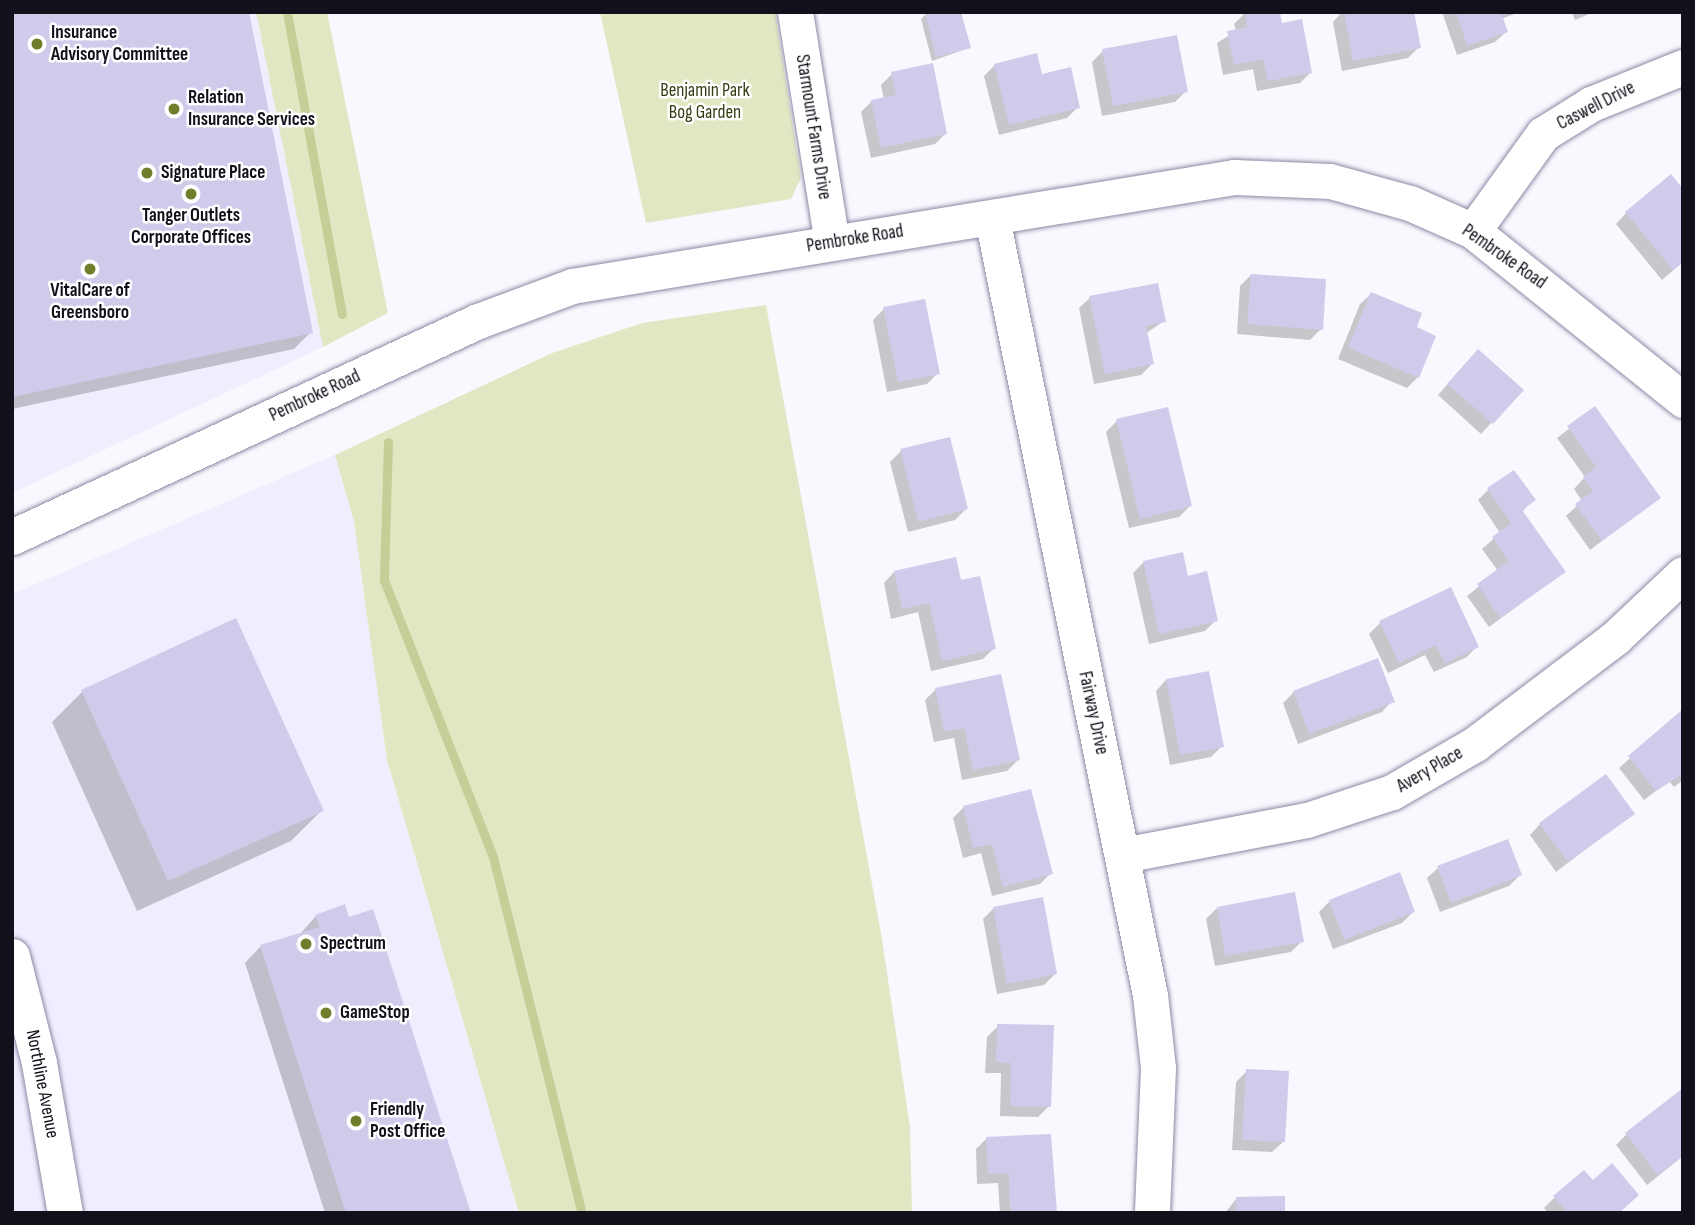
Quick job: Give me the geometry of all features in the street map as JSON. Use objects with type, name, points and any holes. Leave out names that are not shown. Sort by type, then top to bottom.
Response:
[{"type":"street","name":"Starmount Farms Drive","points":[[795,12],[832,242]]},
{"type":"street","name":"Caswell Drive","points":[[1473,231],[1543,134],[1591,104],[1683,67]]},
{"type":"street","name":"Pembroke Road","points":[[12,537],[532,298],[606,279],[992,218],[1184,183],[1288,177],[1330,181],[1410,203],[1473,231],[1683,400]]},
{"type":"street","name":"Fairway Drive","points":[[992,218],[1150,995],[1158,1068],[1152,1213]]},
{"type":"street","name":"Avery Place","points":[[1123,855],[1307,820],[1392,792],[1475,744],[1615,638],[1683,574]]},
{"type":"street","name":"Northline Avenue","points":[[12,956],[39,1063],[65,1213]]},
{"type":"shaded area","name":"Signature Place","points":[[12,12],[256,12],[323,347],[12,493]]},
{"type":"shaded area","points":[[335,455],[354,522],[387,760],[519,1213],[12,1213],[12,594]]},
{"type":"green space","points":[[256,12],[327,12],[388,313],[323,347]]},
{"type":"green space","name":"Benjamin Park Bog Garden","points":[[600,12],[775,12],[801,178],[791,199],[646,223]]},
{"type":"green space","points":[[766,305],[881,933],[910,1127],[912,1213],[519,1213],[387,760],[354,522],[335,455],[552,353],[642,323]]},
{"type":"building","name":"Signature Place","points":[[12,12],[249,12],[313,333],[12,397]]},
{"type":"building","points":[[925,12],[961,12],[971,48],[936,57]]},
{"type":"building","points":[[1245,12],[1280,12],[1282,23],[1302,19],[1312,73],[1268,81],[1263,59],[1234,65],[1227,31],[1247,27]]},
{"type":"building","points":[[1344,12],[1414,12],[1421,48],[1353,61]]},
{"type":"building","points":[[1456,12],[1501,12],[1508,32],[1467,46]]},
{"type":"building","points":[[1177,35],[1188,92],[1113,106],[1102,49]]},
{"type":"building","points":[[1037,53],[1042,74],[1071,67],[1080,108],[1009,125],[994,64]]},
{"type":"building","points":[[933,63],[947,134],[881,148],[871,100],[896,95],[891,72]]},
{"type":"building","points":[[1671,174],[1683,189],[1683,262],[1673,270],[1625,212]]},
{"type":"building","points":[[1251,274],[1326,279],[1323,330],[1247,324]]},
{"type":"building","points":[[1158,283],[1166,322],[1146,326],[1154,364],[1105,374],[1089,296]]},
{"type":"building","points":[[1371,292],[1422,313],[1417,327],[1436,336],[1419,378],[1348,348]]},
{"type":"building","points":[[925,299],[940,374],[898,382],[883,307]]},
{"type":"building","points":[[1478,349],[1524,390],[1493,424],[1447,384]]},
{"type":"building","points":[[1595,406],[1661,498],[1602,541],[1575,504],[1593,491],[1583,477],[1596,467],[1567,426]]},
{"type":"building","points":[[1168,407],[1192,506],[1140,519],[1116,419]]},
{"type":"building","points":[[950,437],[968,509],[918,522],[900,449]]},
{"type":"building","points":[[1514,470],[1536,500],[1522,510],[1566,572],[1500,618],[1477,584],[1509,561],[1492,537],[1511,523],[1487,488]]},
{"type":"building","points":[[1183,552],[1188,576],[1207,571],[1218,621],[1159,634],[1143,561]]},
{"type":"building","points":[[956,557],[961,580],[980,576],[996,649],[942,661],[929,603],[902,609],[894,571]]},
{"type":"building","points":[[1451,587],[1479,647],[1445,663],[1436,645],[1399,663],[1379,621]]},
{"type":"building","points":[[236,618],[324,811],[168,881],[81,690]]},
{"type":"building","points":[[1378,658],[1395,702],[1309,734],[1293,691]]},
{"type":"building","points":[[1209,671],[1224,747],[1180,755],[1166,679]]},
{"type":"building","points":[[1001,674],[1020,760],[973,770],[964,728],[944,732],[935,688]]},
{"type":"building","points":[[1683,709],[1683,774],[1656,791],[1628,756]]},
{"type":"building","points":[[1606,774],[1635,814],[1568,862],[1539,823]]},
{"type":"building","points":[[1031,789],[1053,874],[1003,887],[992,844],[973,848],[963,806]]},
{"type":"building","points":[[1508,839],[1522,875],[1451,903],[1437,866]]},
{"type":"building","points":[[1400,872],[1415,912],[1344,940],[1329,900]]},
{"type":"building","points":[[1295,892],[1304,942],[1225,956],[1217,907]]},
{"type":"building","points":[[1043,897],[1057,974],[1007,984],[993,907]]},
{"type":"building","points":[[345,904],[349,917],[373,909],[471,1213],[346,1213],[260,945],[320,927],[315,915]]},
{"type":"building","points":[[997,1024],[1054,1025],[1051,1107],[1010,1106],[1011,1063],[996,1062]]},
{"type":"building","points":[[1246,1069],[1289,1071],[1285,1142],[1242,1140]]},
{"type":"building","points":[[1683,1088],[1683,1156],[1658,1175],[1625,1133]]},
{"type":"building","points":[[1051,1134],[1057,1213],[1010,1213],[1009,1173],[988,1174],[986,1137]]},
{"type":"building","points":[[1612,1163],[1639,1195],[1619,1213],[1568,1213],[1553,1196],[1584,1170],[1593,1180]]},
{"type":"building","points":[[1285,1196],[1285,1213],[1236,1213],[1236,1197]]},
{"type":"waterway","points":[[287,12],[342,314]]},
{"type":"waterway","points":[[388,442],[384,580],[493,857],[582,1213]]},
{"type":"place","name":"Insurance Advisory Committee","points":[[37,44]]},
{"type":"place","name":"Relation Insurance Services","points":[[174,109]]},
{"type":"place","name":"Signature Place","points":[[147,173]]},
{"type":"place","name":"Tanger Outlets Corporate Offices","points":[[191,194]]},
{"type":"place","name":"VitalCare of Greensboro","points":[[90,269]]},
{"type":"place","name":"Spectrum","points":[[306,944]]},
{"type":"place","name":"GameStop","points":[[326,1013]]},
{"type":"place","name":"Friendly Post Office","points":[[356,1121]]}]
